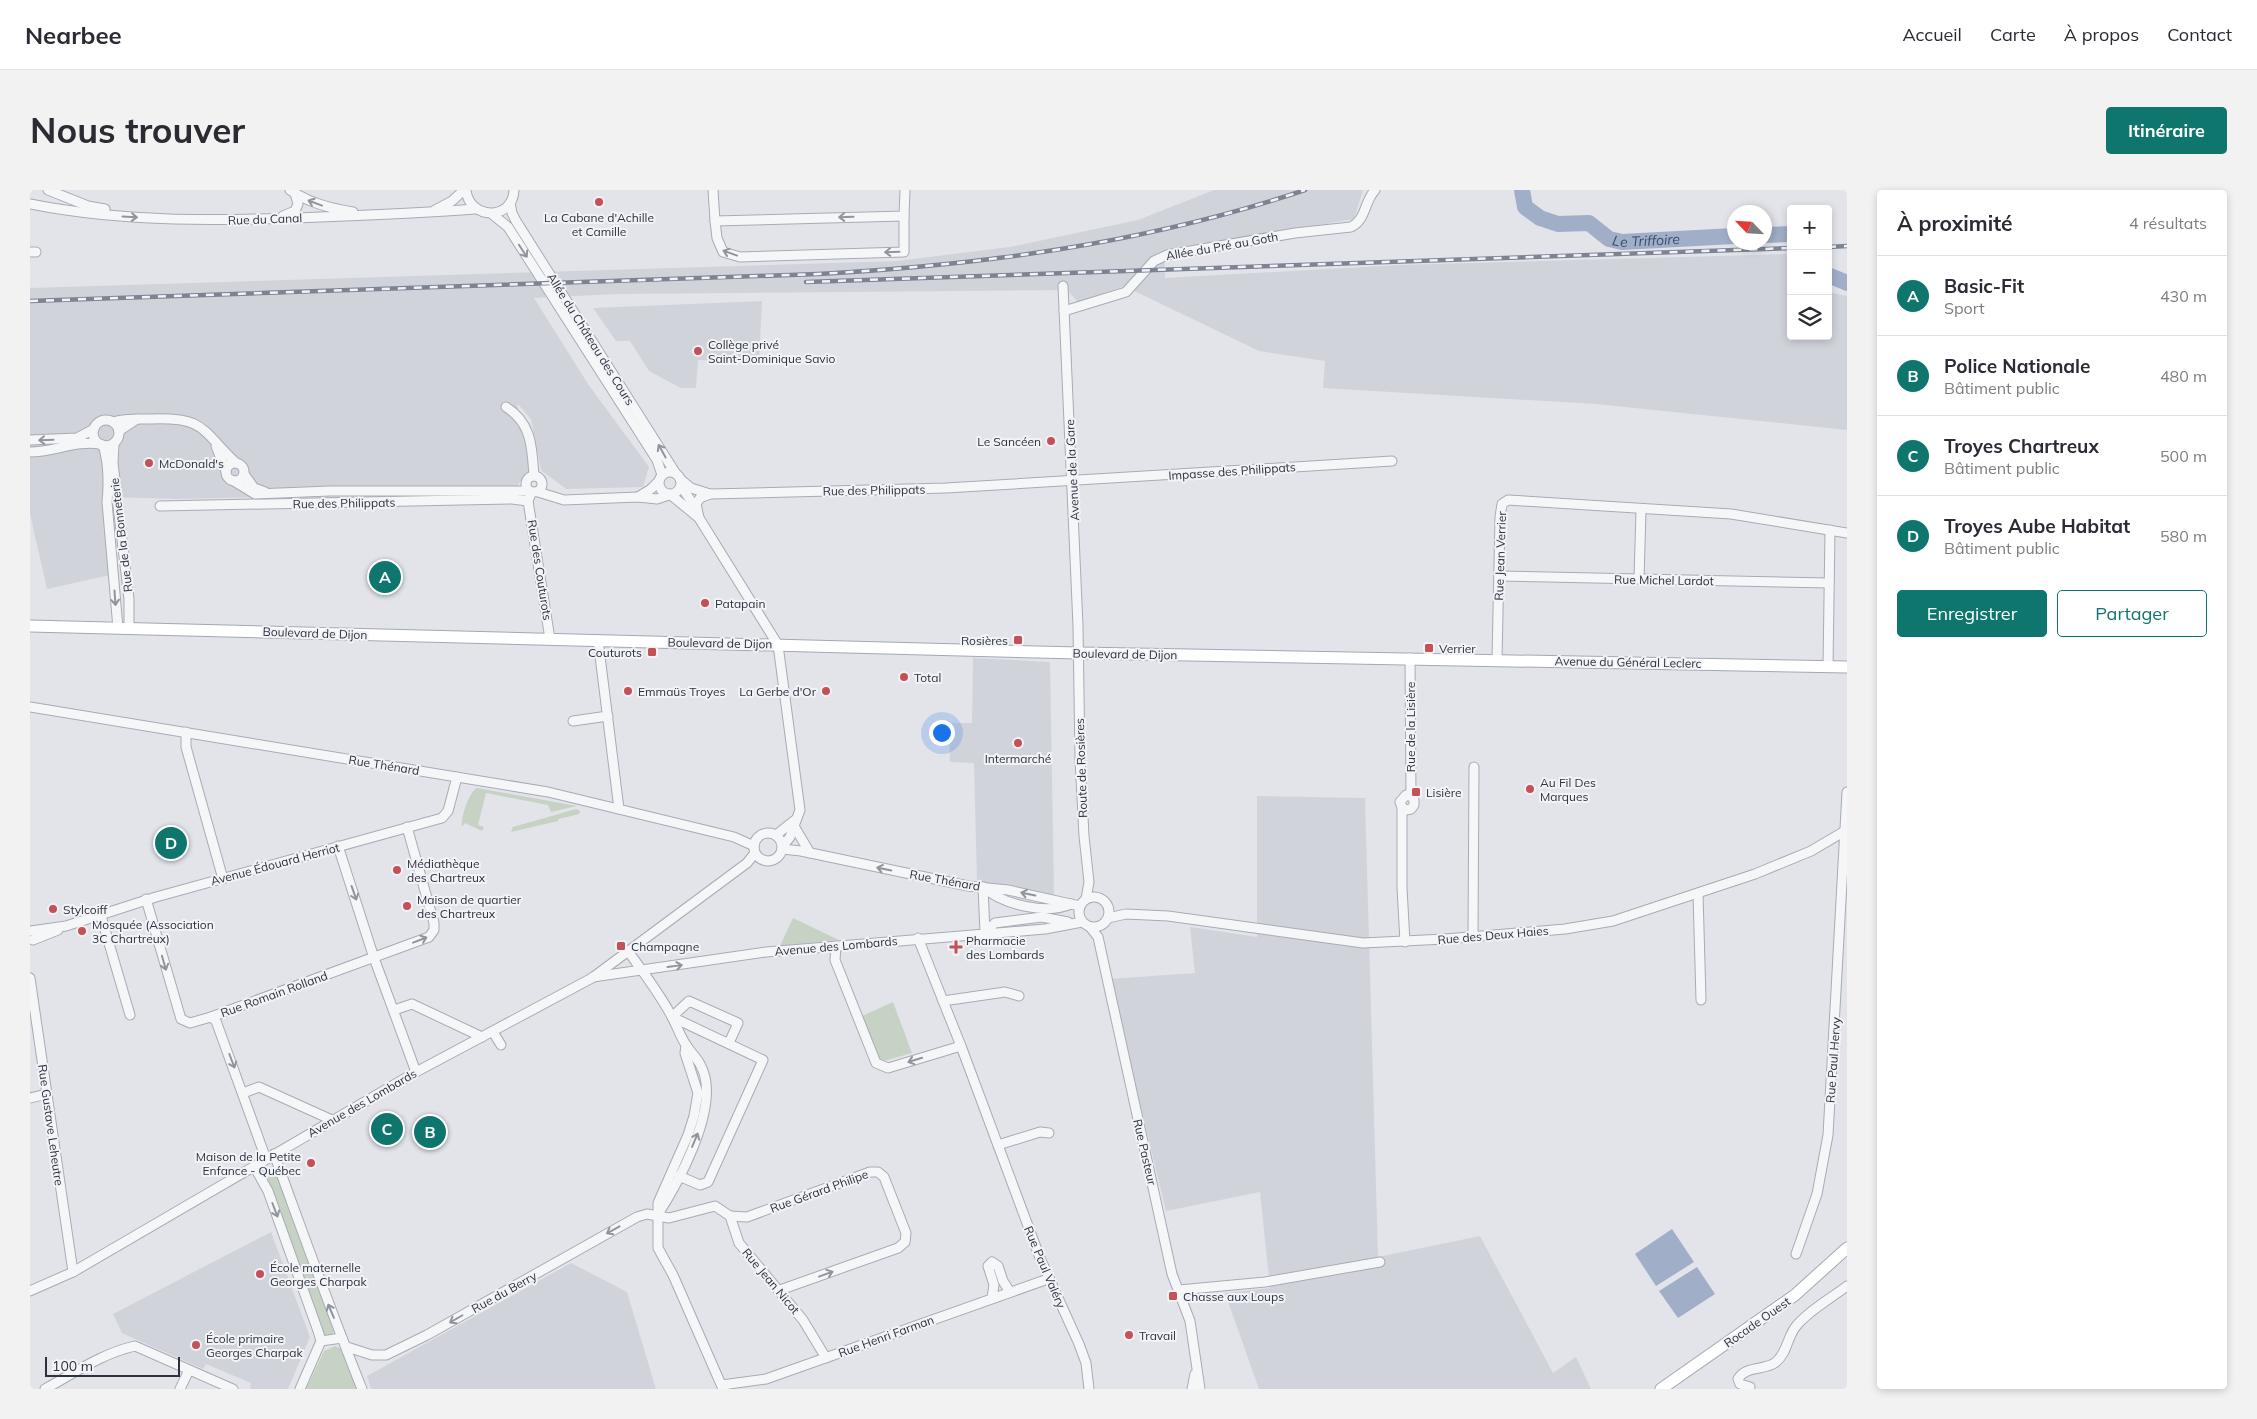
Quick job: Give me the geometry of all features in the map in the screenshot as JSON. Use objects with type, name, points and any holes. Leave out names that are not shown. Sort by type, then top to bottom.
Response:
[{"type":"main road","name":"Boulevard de Dijon","points":[[30,626],[1079,653],[1410,658]]},
{"type":"main road","name":"Avenue du Général Leclerc","points":[[1410,658],[1847,667]]},
{"type":"main road","name":"Rocade Ouest","points":[[1662,1389],[1795,1295],[1847,1248]]},
{"type":"street","points":[[48,190],[88,206],[110,210]]},
{"type":"street","points":[[465,190],[470,203],[475,209]]},
{"type":"street","name":"Rue du Canal","points":[[433,211],[452,201],[465,190]]},
{"type":"street","points":[[713,190],[717,238],[723,252],[740,257],[904,252],[905,190]]},
{"type":"street","name":"Allée du Pré au Goth","points":[[1064,312],[1126,292],[1154,261],[1167,255],[1295,233],[1351,228],[1361,218],[1369,198],[1375,190]]},
{"type":"street","points":[[492,214],[499,212],[510,204],[517,191]]},
{"type":"street","points":[[292,192],[330,208],[371,215]]},
{"type":"street","points":[[272,219],[295,211],[298,204],[292,192]]},
{"type":"street","name":"Rue du Canal","points":[[30,204],[97,214],[195,220],[272,219],[475,209],[492,214]]},
{"type":"street","name":"Allée du Château des Cours","points":[[510,204],[516,222],[679,480],[778,644]]},
{"type":"street","points":[[88,206],[97,214]]},
{"type":"street","name":"Allée du Château des Cours","points":[[492,214],[508,227],[657,460],[660,478]]},
{"type":"street","points":[[715,221],[904,216]]},
{"type":"street","name":"Avenue de la Gare","points":[[1063,286],[1079,653]]},
{"type":"street","name":"Rue des Couturots","points":[[506,407],[525,423],[529,440],[531,478],[526,484],[532,494],[550,639]]},
{"type":"street","points":[[30,440],[77,438],[94,429],[101,421],[113,422],[126,418],[181,418],[190,420],[207,431],[236,464],[242,467],[244,474],[254,488],[267,493]]},
{"type":"street","points":[[30,452],[84,443],[114,443],[118,432],[137,419]]},
{"type":"street","points":[[113,422],[118,432]]},
{"type":"street","points":[[94,429],[94,438],[101,444]]},
{"type":"street","points":[[213,439],[228,477],[255,494],[489,490],[532,494],[542,483]]},
{"type":"street","name":"Rue de la Bonneterie","points":[[114,443],[113,464],[129,599],[124,628]]},
{"type":"street","name":"Rue de la Bonneterie","points":[[101,444],[108,465],[109,487],[107,502],[124,628]]},
{"type":"street","name":"Impasse des Philippats","points":[[1073,481],[1392,461]]},
{"type":"street","points":[[226,471],[228,467],[236,464]]},
{"type":"street","points":[[638,497],[660,478],[669,472],[679,480],[677,492],[670,495],[660,490],[660,478]]},
{"type":"street","points":[[232,480],[237,481],[244,474]]},
{"type":"street","points":[[489,490],[515,486],[531,478]]},
{"type":"street","name":"Rue des Philippats","points":[[531,478],[539,478],[542,483],[554,491],[575,498]]},
{"type":"street","name":"Rue des Philippats","points":[[679,480],[691,488],[710,494],[946,488],[1073,481]]},
{"type":"street","name":"Rue des Philippats","points":[[160,506],[512,499],[532,494],[564,500],[575,498],[638,497],[657,499],[670,495]]},
{"type":"street","points":[[698,514],[696,504],[700,498],[710,494]]},
{"type":"street","name":"Allée du Château des Cours","points":[[670,495],[698,514]]},
{"type":"street","name":"Rue Jean Verrier","points":[[1497,659],[1501,510],[1502,504],[1508,500],[1641,510],[1731,514],[1847,533]]},
{"type":"street","points":[[1639,579],[1641,510]]},
{"type":"street","points":[[1828,666],[1830,530]]},
{"type":"street","name":"Rue Michel Lardot","points":[[1499,576],[1829,583]]},
{"type":"street","points":[[598,640],[619,808]]},
{"type":"street","points":[[778,644],[800,810],[783,848],[775,859],[763,860],[756,846],[763,834],[770,833],[776,835],[783,848]]},
{"type":"street","name":"Route de Rosières","points":[[1079,653],[1080,760],[1084,836],[1089,882],[1099,898]]},
{"type":"street","name":"Rue de la Lisière","points":[[1405,942],[1402,888],[1402,807],[1400,802],[1406,795],[1411,796],[1410,658]]},
{"type":"street","name":"Rue Thénard","points":[[30,707],[548,792],[619,808],[738,839],[756,846]]},
{"type":"street","points":[[573,721],[608,716]]},
{"type":"street","points":[[186,732],[186,747],[222,879]]},
{"type":"street","points":[[1473,937],[1474,766]]},
{"type":"street","name":"Avenue Édouard Herriot","points":[[31,937],[146,900],[442,818],[448,811],[457,776]]},
{"type":"street","name":"Rue Paul Hervy","points":[[1796,1254],[1817,1194],[1828,1135],[1839,971],[1847,792]]},
{"type":"street","points":[[776,835],[796,822]]},
{"type":"street","points":[[796,822],[810,853]]},
{"type":"street","name":"Rue Romain Rolland","points":[[146,900],[181,1019],[190,1023],[211,1018],[429,936],[434,930],[434,923],[407,827]]},
{"type":"street","name":"Rue des Deux Haies","points":[[1107,905],[1126,914],[1168,916],[1363,942],[1405,942],[1565,929],[1613,922],[1698,894],[1763,871],[1811,850],[1845,831]]},
{"type":"street","points":[[738,839],[745,846],[747,863]]},
{"type":"street","points":[[338,846],[374,958],[416,1072]]},
{"type":"street","name":"Avenue des Lombards","points":[[747,863],[756,846]]},
{"type":"street","name":"Rue Thénard","points":[[783,848],[968,886],[1022,892],[1079,903]]},
{"type":"street","name":"Avenue des Lombards","points":[[30,1291],[73,1272],[416,1072],[592,978],[747,863],[763,860]]},
{"type":"street","name":"Route de Rosières","points":[[1079,903],[1089,882]]},
{"type":"street","points":[[983,887],[985,932]]},
{"type":"street","points":[[1698,894],[1701,1000]]},
{"type":"street","points":[[1086,924],[1079,914],[1079,903],[1099,898],[1107,905],[1109,912],[1098,937]]},
{"type":"street","name":"Rue des Deux Haies","points":[[1105,922],[1126,914]]},
{"type":"street","points":[[101,916],[130,1015]]},
{"type":"street","points":[[985,932],[995,923],[1042,917],[1072,923],[1105,922]]},
{"type":"street","name":"Rue Pasteur","points":[[1086,924],[1098,937],[1172,1274],[1190,1321],[1200,1389]]},
{"type":"street","name":"Avenue des Lombards","points":[[592,978],[766,952],[985,932]]},
{"type":"street","name":"Rue Paul Valéry","points":[[918,938],[961,1046],[1048,1279],[1086,1364],[1089,1389]]},
{"type":"street","points":[[836,946],[835,960],[876,1063],[888,1068],[961,1046]]},
{"type":"street","points":[[628,950],[672,1016],[686,1045],[699,1061],[705,1078],[707,1100],[704,1118],[679,1176],[658,1215]]},
{"type":"street","name":"Rue Gustave Leheutre","points":[[30,978],[73,1272]]},
{"type":"street","points":[[943,1001],[1006,992],[1019,996]]},
{"type":"street","points":[[672,1016],[689,1001],[738,1023],[730,1043]]},
{"type":"street","points":[[394,1010],[412,1004],[482,1037]]},
{"type":"street","points":[[672,1016],[763,1060],[708,1182],[700,1184],[679,1176]]},
{"type":"street","points":[[211,1018],[216,1021],[243,1093],[347,1347],[362,1389]]},
{"type":"street","points":[[493,1032],[501,1045]]},
{"type":"street","points":[[686,1045],[686,1053],[698,1093],[696,1109],[686,1141],[658,1203],[658,1248],[673,1275],[723,1387]]},
{"type":"street","points":[[243,1093],[259,1087],[332,1120]]},
{"type":"street","points":[[30,1098],[47,1094]]},
{"type":"street","points":[[998,1145],[1040,1132],[1049,1133]]},
{"type":"street","points":[[254,1166],[268,1191],[279,1220],[320,1342],[300,1389]]},
{"type":"street","name":"Rue Gérard Philipe","points":[[730,1216],[747,1217],[870,1172],[878,1172],[884,1177],[906,1233],[905,1242],[898,1248],[780,1290]]},
{"type":"street","points":[[658,1215],[669,1218],[714,1206],[730,1216]]},
{"type":"street","name":"Rue du Berry","points":[[347,1347],[372,1355],[386,1355],[440,1328],[637,1217],[647,1214],[658,1215]]},
{"type":"street","name":"Rue Jean Nicot","points":[[730,1216],[739,1243],[803,1320],[826,1358]]},
{"type":"street","points":[[992,1298],[994,1285],[988,1266],[992,1262],[998,1266],[1003,1281],[1010,1292]]},
{"type":"street","points":[[1178,1290],[1265,1282],[1380,1262]]},
{"type":"street","name":"Rue Henri Farman","points":[[723,1387],[766,1379],[1048,1279]]},
{"type":"street","points":[[1749,1389],[1740,1384],[1738,1379],[1741,1374],[1777,1362],[1783,1355],[1791,1334],[1797,1325],[1847,1286]]},
{"type":"street","points":[[320,1342],[342,1338]]},
{"type":"street","points":[[45,1389],[121,1349],[135,1346],[233,1389]]},
{"type":"street","name":"Rue Pasteur","points":[[1192,1389],[1196,1366]]},
{"type":"street","points":[[180,1389],[189,1370]]},
{"type":"shaded area","points":[[1214,190],[1363,190],[1354,219],[1164,251],[1165,278],[1400,265],[1787,254],[1787,340],[1832,340],[1832,293],[1847,296],[1847,430],[1596,404],[1323,388],[1325,361],[1259,351],[1124,286],[1078,302],[1067,290],[618,294],[534,298],[588,384],[649,467],[643,487],[566,489],[541,470],[531,419],[517,403],[530,469],[513,491],[181,499],[107,497],[110,575],[47,589],[30,514],[30,288],[897,261],[1010,247],[1138,220]]},
{"type":"shaded area","name":"Collège privé Saint-Dominique Savio","points":[[762,301],[759,363],[698,360],[696,388],[681,388],[649,371],[630,341],[616,341],[593,308]]},
{"type":"shaded area","points":[[973,658],[1050,662],[1054,895],[977,882],[974,763],[950,762],[949,723],[972,723]]},
{"type":"shaded area","points":[[1257,796],[1365,798],[1378,1257],[1480,1236],[1553,1373],[1576,1357],[1591,1389],[1259,1389],[1225,1293],[1270,1288],[1260,1192],[1166,1211],[1110,979],[1195,973],[1190,927],[1257,937]]},
{"type":"shaded area","points":[[271,1232],[310,1337],[288,1389],[252,1389],[250,1388],[251,1383],[206,1364],[203,1369],[122,1333],[113,1314]]},
{"type":"shaded area","points":[[571,1263],[627,1292],[656,1389],[371,1389],[367,1376]]},
{"type":"green space","points":[[477,788],[577,806],[551,812],[548,805],[486,793],[478,825],[484,827],[482,831],[465,823],[462,827],[462,818],[466,806],[471,794]]},
{"type":"green space","points":[[576,809],[580,811],[579,814],[511,832],[513,827]]},
{"type":"green space","points":[[793,918],[839,940],[780,946]]},
{"type":"green space","points":[[893,1002],[912,1053],[884,1061],[878,1058],[862,1016]]},
{"type":"green space","points":[[271,1168],[276,1170],[335,1329],[332,1336],[327,1337],[322,1332],[266,1177],[266,1170]]},
{"type":"green space","points":[[335,1346],[344,1350],[358,1389],[306,1389],[324,1351]]},
{"type":"water","points":[[1672,1229],[1694,1262],[1656,1286],[1635,1254]]},
{"type":"water","points":[[1697,1267],[1715,1294],[1678,1318],[1659,1291]]},
{"type":"waterway","name":"Le Triffoire","points":[[1522,190],[1525,207],[1540,218],[1558,224],[1589,223],[1609,239],[1622,242],[1727,236]]},
{"type":"waterway","name":"Le Triffoire","points":[[1772,235],[1787,234]]},
{"type":"waterway","name":"Le Triffoire","points":[[1832,277],[1847,283]]},
{"type":"railway","points":[[30,301],[818,274],[941,265],[1064,248],[1125,237],[1185,224],[1305,190]]},
{"type":"railway","points":[[1832,247],[1847,246]]},
{"type":"railway","points":[[806,282],[1787,248]]},
{"type":"place","name":"La Cabane d'Achille et Camille","points":[[599,202]]},
{"type":"place","name":"Collège privé Saint-Dominique Savio","points":[[698,351]]},
{"type":"place","name":"Le Sancéen","points":[[1051,441]]},
{"type":"place","name":"McDonald's","points":[[149,463]]},
{"type":"place","name":"Basic-Fit","points":[[385,577]]},
{"type":"place","name":"Patapain","points":[[705,603]]},
{"type":"place","name":"Rosières","points":[[1018,640]]},
{"type":"place","name":"Verrier","points":[[1429,648]]},
{"type":"place","name":"Couturots","points":[[652,652]]},
{"type":"place","name":"Total","points":[[904,677]]},
{"type":"place","name":"Emmaüs Troyes","points":[[628,691]]},
{"type":"place","name":"La Gerbe d'Or","points":[[826,691]]},
{"type":"place","name":"Intermarché","points":[[1018,743]]},
{"type":"place","name":"Au Fil Des Marques","points":[[1530,789]]},
{"type":"place","name":"Lisière","points":[[1416,792]]},
{"type":"place","name":"Troyes Aube Habitat","points":[[171,843]]},
{"type":"place","name":"Médiathèque des Chartreux","points":[[397,870]]},
{"type":"place","name":"Maison de quartier des Chartreux","points":[[407,906]]},
{"type":"place","name":"Stylcoiff","points":[[53,909]]},
{"type":"place","name":"Mosquée (Association 3C Chartreux)","points":[[82,931]]},
{"type":"place","name":"Champagne","points":[[621,946]]},
{"type":"place","name":"Pharmacie des Lombards","points":[[956,947]]},
{"type":"place","name":"Troyes Chartreux","points":[[387,1129]]},
{"type":"place","name":"Police Nationale","points":[[430,1132]]},
{"type":"place","name":"Maison de la Petite Enfance - Québec","points":[[311,1163]]},
{"type":"place","name":"École maternelle Georges Charpak","points":[[260,1274]]},
{"type":"place","name":"Chasse aux Loups","points":[[1173,1296]]},
{"type":"place","name":"Travail","points":[[1129,1335]]},
{"type":"place","name":"École primaire Georges Charpak","points":[[196,1345]]}]
